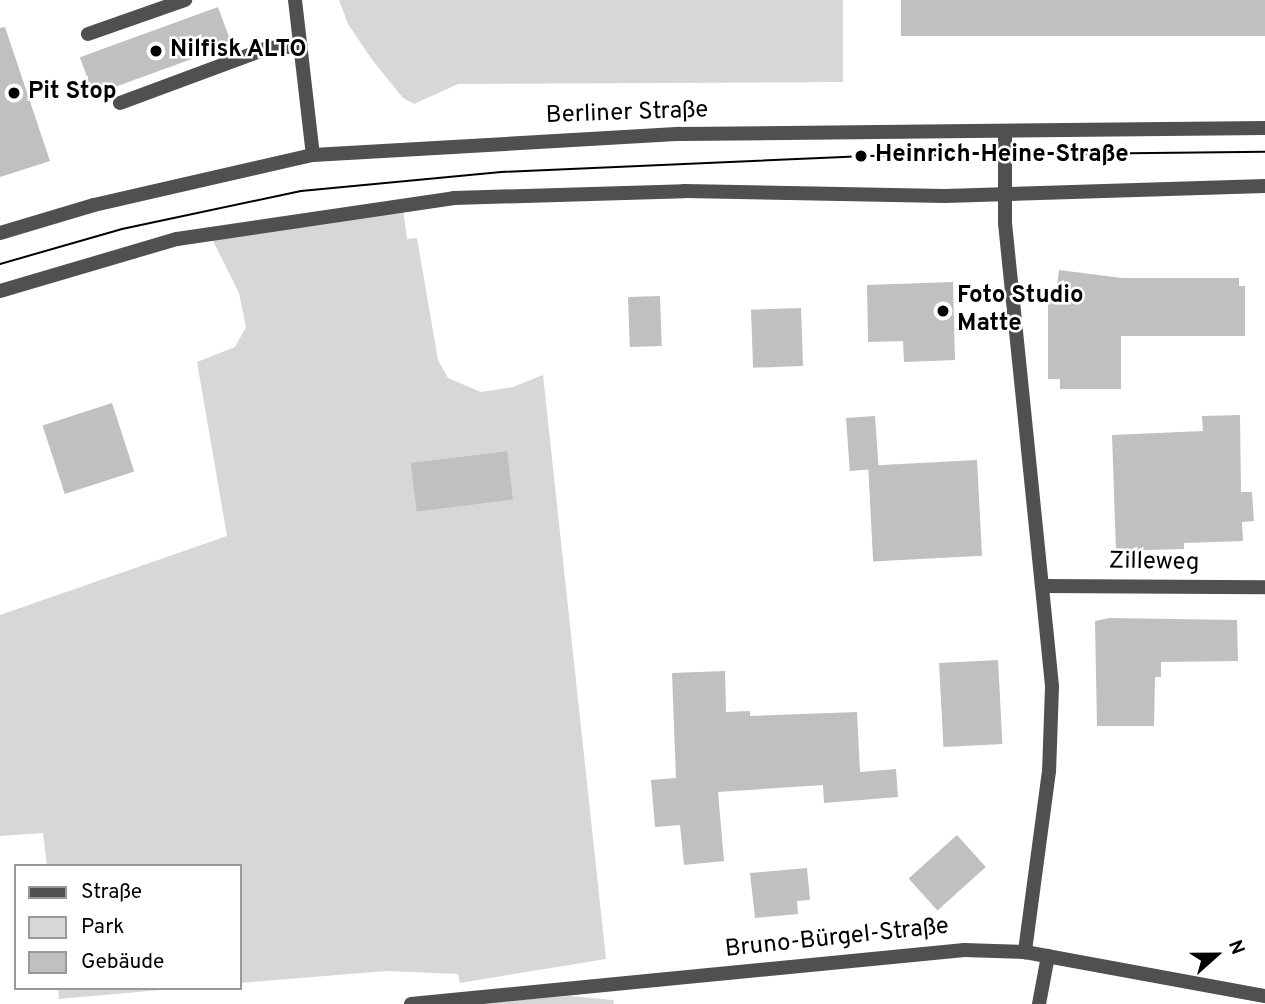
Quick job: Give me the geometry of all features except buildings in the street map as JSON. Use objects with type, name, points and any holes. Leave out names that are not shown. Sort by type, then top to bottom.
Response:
[{"type":"street","points":[[88,34],[185,0]]},
{"type":"street","points":[[295,0],[313,155]]},
{"type":"street","points":[[120,103],[268,48],[300,46]]},
{"type":"street","name":"Berliner Straße","points":[[0,233],[94,205],[313,155],[680,134],[1265,128]]},
{"type":"street","points":[[1005,132],[1005,194],[1052,687],[1049,771],[1025,952]]},
{"type":"street","points":[[0,291],[177,239],[454,198],[684,191],[813,195],[1005,194],[1265,186]]},
{"type":"street","name":"Zilleweg","points":[[1042,586],[1265,587]]},
{"type":"street","name":"Bruno-Bürgel-Straße","points":[[411,1004],[964,950],[1025,952],[1265,996]]},
{"type":"street","points":[[1039,1004],[1048,956]]},
{"type":"green space","points":[[339,0],[843,0],[843,82],[458,84],[414,104],[403,98],[373,61],[348,24]]},
{"type":"green space","points":[[403,209],[407,239],[417,238],[438,360],[448,378],[481,392],[513,387],[543,375],[606,959],[460,983],[458,974],[387,971],[242,983],[242,864],[47,864],[43,833],[0,836],[0,615],[227,536],[197,362],[235,347],[246,327],[239,293],[211,237]],"holes":[[[506,451],[413,475],[411,463]]]},
{"type":"green space","points":[[58,990],[160,990],[59,999]]},
{"type":"green space","points":[[569,996],[613,1000],[614,1004],[472,1004]]},
{"type":"tram line","points":[[0,264],[122,229],[301,191],[501,172],[861,156],[1265,152]]},
{"type":"place","name":"Nilfisk ALTO","points":[[156,51]]},
{"type":"place","name":"Pit Stop","points":[[14,93]]},
{"type":"place","name":"Heinrich-Heine-Straße","points":[[861,156]]},
{"type":"place","name":"Foto Studio Matte","points":[[943,311]]}]
